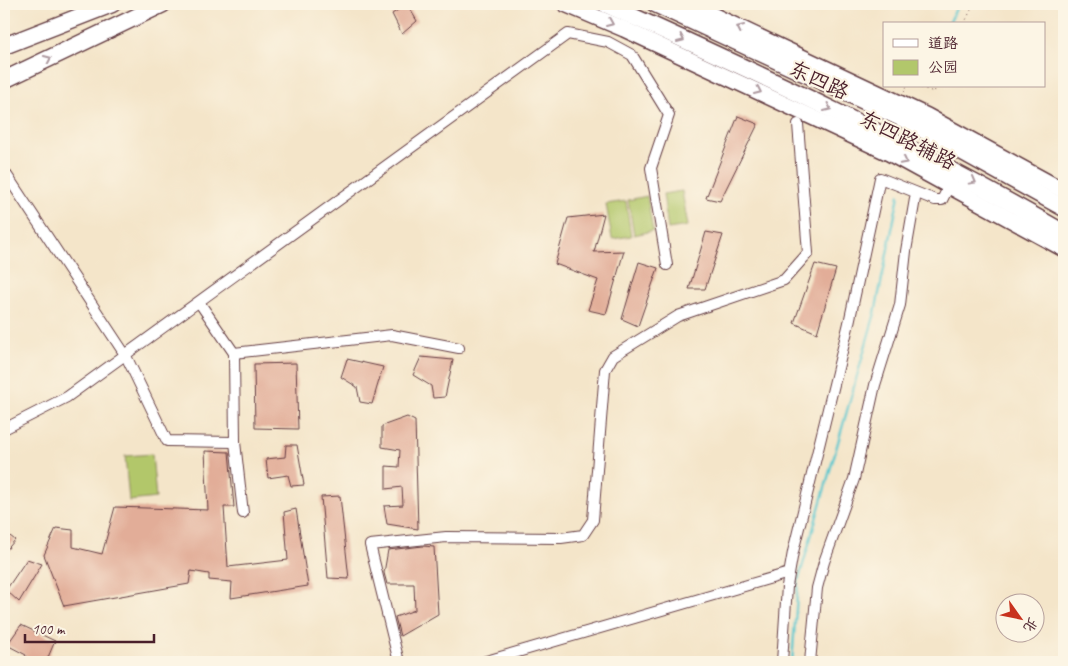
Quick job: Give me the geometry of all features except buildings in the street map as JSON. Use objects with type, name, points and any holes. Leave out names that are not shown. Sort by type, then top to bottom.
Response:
[{"type":"main road","points":[[4,46],[112,4]]},
{"type":"main road","points":[[4,80],[163,4]]},
{"type":"main road","name":"东四路辅路","points":[[565,4],[844,131],[950,184],[1064,249]]},
{"type":"main road","name":"东四路","points":[[605,4],[862,123],[964,176],[1064,233]]},
{"type":"main road","name":"东四路","points":[[655,4],[904,120],[1064,208]]},
{"type":"main road","name":"东四路辅路","points":[[689,4],[928,116],[1064,192]]},
{"type":"street","points":[[4,429],[67,397],[126,356],[568,34],[608,42],[632,55],[669,115],[651,168],[668,265]]},
{"type":"street","points":[[399,662],[370,545],[446,537],[561,538],[583,535],[593,520],[605,370],[613,356],[678,316],[784,280],[808,253],[798,124]]},
{"type":"street","points":[[4,171],[126,356],[167,442],[235,442]]},
{"type":"street","points":[[782,662],[789,573],[880,178],[916,193],[942,200],[950,184]]},
{"type":"street","points":[[810,662],[817,588],[824,562],[854,479],[875,385],[900,305],[906,251],[916,193]]},
{"type":"street","points":[[199,302],[234,352],[235,442],[242,513]]},
{"type":"street","points":[[234,352],[392,335],[459,348]]},
{"type":"street","points":[[483,662],[789,573]]},
{"type":"path","points":[[965,22],[974,4]]},
{"type":"path","points":[[922,88],[934,92],[936,88]]},
{"type":"green space","points":[[682,191],[688,226],[668,229],[663,194]]},
{"type":"green space","points":[[647,196],[653,231],[634,235],[628,200]]},
{"type":"green space","points":[[626,201],[631,236],[612,239],[606,204]]},
{"type":"green space","points":[[152,454],[156,498],[129,501],[125,456]]},
{"type":"waterway","points":[[950,22],[958,4]]},
{"type":"waterway","points":[[792,662],[798,582],[875,313],[899,195]]}]
